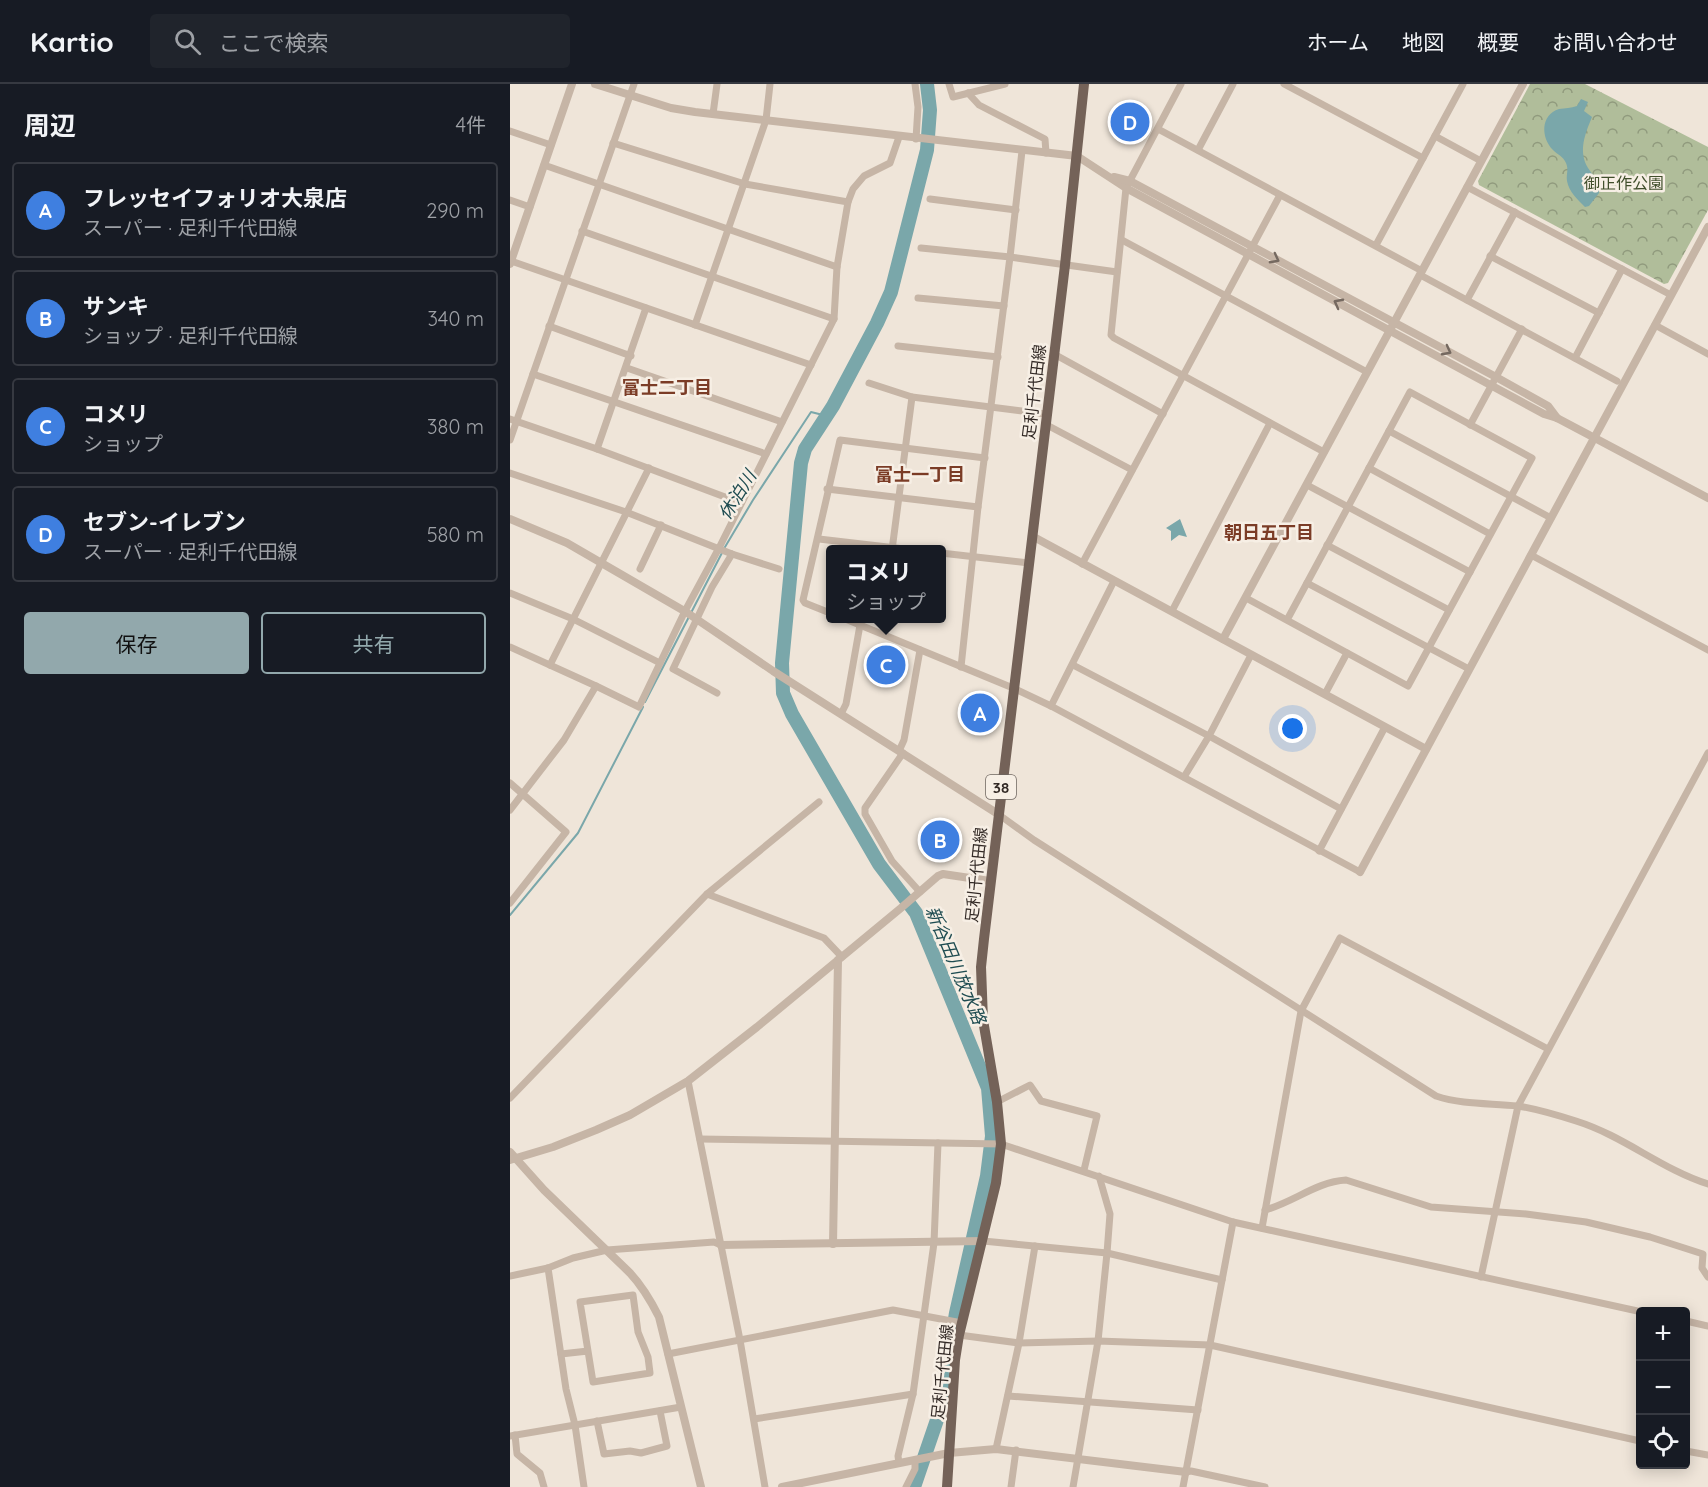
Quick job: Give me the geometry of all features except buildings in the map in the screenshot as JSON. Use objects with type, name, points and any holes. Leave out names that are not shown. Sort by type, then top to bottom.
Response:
[{"type":"main road","name":"足利千代田線","points":[[946,1487],[955,1360],[960,1323],[996,1183],[1000,1144],[997,1102],[984,1020],[981,967],[1065,265],[1084,84]]},
{"type":"street","points":[[572,84],[510,262],[811,364]]},
{"type":"street","points":[[595,84],[671,108],[939,142],[1077,156],[1110,176],[1493,381],[1544,414],[1557,417],[1708,498]]},
{"type":"street","points":[[510,440],[513,420],[533,374],[634,84]]},
{"type":"street","points":[[713,114],[717,84]]},
{"type":"street","points":[[695,325],[766,120],[770,84]]},
{"type":"street","points":[[915,84],[918,107],[917,139]]},
{"type":"street","points":[[949,84],[953,97],[1005,84]]},
{"type":"street","points":[[1181,84],[1128,185],[1117,272],[1112,337],[1324,452]]},
{"type":"street","points":[[1198,150],[1233,84]]},
{"type":"street","points":[[1284,84],[1423,158]]},
{"type":"street","points":[[1376,245],[1463,84]]},
{"type":"street","points":[[1223,639],[1367,372],[1423,274],[1523,84]]},
{"type":"street","points":[[968,93],[979,105],[1045,139],[1046,153]]},
{"type":"street","points":[[1158,129],[1376,245],[1467,300],[1617,381]]},
{"type":"street","points":[[510,131],[551,146]]},
{"type":"street","points":[[1435,136],[1481,161]]},
{"type":"street","points":[[717,693],[672,669],[690,615],[719,548],[834,319],[837,267],[848,202],[854,189],[864,177],[890,163],[899,137]]},
{"type":"street","points":[[613,143],[745,184],[848,202]]},
{"type":"street","points":[[962,667],[978,507],[1022,151]]},
{"type":"street","points":[[544,165],[837,267]]},
{"type":"street","points":[[1467,187],[1671,295]]},
{"type":"street","points":[[1082,564],[1281,195]]},
{"type":"street","points":[[930,199],[1016,210]]},
{"type":"street","points":[[510,200],[530,207]]},
{"type":"street","points":[[1467,300],[1515,212]]},
{"type":"street","points":[[855,623],[1014,688],[1051,706],[1360,872],[1708,227]]},
{"type":"street","points":[[582,231],[834,319]]},
{"type":"street","points":[[1122,240],[1367,372]]},
{"type":"street","points":[[921,248],[1010,257],[1117,272]]},
{"type":"street","points":[[1490,256],[1599,313]]},
{"type":"street","points":[[1575,358],[1622,269]]},
{"type":"street","points":[[918,298],[1004,306]]},
{"type":"street","points":[[597,449],[646,308]]},
{"type":"street","points":[[1655,325],[1708,354]]},
{"type":"street","points":[[549,326],[631,356]]},
{"type":"street","points":[[1470,425],[1522,329]]},
{"type":"street","points":[[898,346],[998,357]]},
{"type":"street","points":[[1054,354],[1163,414]]},
{"type":"street","points":[[627,368],[782,422]]},
{"type":"street","points":[[533,374],[766,454]]},
{"type":"street","points":[[869,383],[912,398],[992,408],[1045,419],[1132,470]]},
{"type":"street","points":[[1246,598],[1408,686],[1532,458],[1410,392],[1287,620]]},
{"type":"street","points":[[893,545],[912,398]]},
{"type":"street","points":[[513,420],[741,503]]},
{"type":"street","points":[[1172,611],[1270,423]]},
{"type":"street","points":[[1389,431],[1551,518]]},
{"type":"street","points":[[826,612],[803,600],[840,440],[985,458]]},
{"type":"street","points":[[550,665],[649,468]]},
{"type":"street","points":[[1369,468],[1490,534]]},
{"type":"street","points":[[510,473],[626,512],[732,554],[779,569]]},
{"type":"street","points":[[1307,485],[1470,572]]},
{"type":"street","points":[[827,489],[978,507]]},
{"type":"street","points":[[510,519],[567,543],[690,615],[773,671],[998,814],[1034,840],[1436,1096],[1455,1102],[1518,1106],[1578,1122],[1618,1137],[1690,1179],[1708,1185]]},
{"type":"street","points":[[640,569],[661,525]]},
{"type":"street","points":[[1032,536],[1426,749]]},
{"type":"street","points":[[819,539],[868,545]]},
{"type":"street","points":[[1327,545],[1449,610]]},
{"type":"street","points":[[946,553],[1029,563]]},
{"type":"street","points":[[510,646],[639,707],[660,663],[732,554]]},
{"type":"street","points":[[1531,555],[1708,650]]},
{"type":"street","points":[[1051,706],[1114,581]]},
{"type":"street","points":[[1307,583],[1469,669]]},
{"type":"street","points":[[510,593],[573,619],[660,663]]},
{"type":"street","points":[[883,634],[885,623]]},
{"type":"street","points":[[841,714],[846,704],[860,625]]},
{"type":"street","points":[[920,650],[901,752],[865,808],[865,813],[892,861],[920,892]]},
{"type":"street","points":[[1325,694],[1347,653]]},
{"type":"street","points":[[1184,777],[1209,736],[1251,655]]},
{"type":"street","points":[[1073,664],[1341,809]]},
{"type":"street","points":[[510,810],[564,740],[596,686]]},
{"type":"street","points":[[1319,851],[1385,727]]},
{"type":"street","points":[[1481,1277],[1518,1106],[1708,753]]},
{"type":"street","points":[[510,783],[566,832],[510,903]]},
{"type":"street","points":[[510,1098],[707,894],[819,802]]},
{"type":"street","points":[[512,1157],[553,1147],[596,1130],[630,1114],[688,1081],[938,876],[943,874],[990,881]]},
{"type":"street","points":[[707,894],[824,938],[840,958],[833,1244]]},
{"type":"street","points":[[1262,1228],[1301,1011],[1340,938],[1548,1050]]},
{"type":"street","points":[[688,1081],[740,1340],[765,1487]]},
{"type":"street","points":[[997,1102],[1030,1085],[1041,1101],[1096,1116],[1084,1170]]},
{"type":"street","points":[[700,1139],[1000,1144],[1233,1221],[1636,1310]]},
{"type":"street","points":[[899,1463],[898,1456],[913,1394],[934,1243],[938,1143]]},
{"type":"street","points":[[512,1157],[641,1285],[651,1301],[659,1317],[701,1487]]},
{"type":"street","points":[[1073,1487],[1098,1341],[1107,1252],[1110,1214],[1099,1176]]},
{"type":"street","points":[[1265,1210],[1279,1206],[1321,1185],[1346,1180],[1431,1207],[1586,1221],[1650,1237],[1703,1254],[1702,1268],[1708,1277]]},
{"type":"street","points":[[1182,1487],[1233,1221]]},
{"type":"street","points":[[510,1276],[548,1268],[573,1258],[607,1250],[714,1242],[721,1245],[980,1241],[1107,1252],[1222,1280]]},
{"type":"street","points":[[996,1449],[1019,1343],[1035,1246]]},
{"type":"street","points":[[548,1268],[566,1389],[575,1425],[584,1487]]},
{"type":"street","points":[[633,1295],[638,1332],[648,1357],[650,1373],[593,1382],[588,1351],[580,1302],[633,1295]]},
{"type":"street","points":[[668,1354],[893,1310],[960,1323]]},
{"type":"street","points":[[1690,1322],[1708,1326]]},
{"type":"street","points":[[959,1335],[1019,1343],[1098,1341],[1210,1345],[1636,1440]]},
{"type":"street","points":[[561,1354],[588,1351]]},
{"type":"street","points":[[754,1419],[913,1394]]},
{"type":"street","points":[[1008,1396],[1198,1410]]},
{"type":"street","points":[[543,1487],[540,1473],[517,1454],[512,1435],[681,1407]]},
{"type":"street","points":[[597,1421],[604,1454],[630,1450],[641,1453],[667,1446],[660,1411]]},
{"type":"street","points":[[782,1487],[950,1453],[996,1449],[1181,1473],[1191,1471],[1265,1487]]},
{"type":"street","points":[[1011,1487],[1016,1450]]},
{"type":"street","points":[[1690,1451],[1708,1455]]},
{"type":"street","points":[[906,1487],[918,1460]]},
{"type":"green space","name":"御正作公園","points":[[1530,84],[1585,84],[1708,147],[1708,210],[1668,283],[1664,284],[1479,185],[1478,181]]},
{"type":"water","points":[[1581,99],[1588,102],[1584,111],[1592,117],[1585,136],[1583,155],[1599,188],[1599,193],[1589,206],[1585,207],[1570,189],[1566,163],[1549,145],[1544,127],[1548,116],[1553,112],[1577,106]]},
{"type":"water","points":[[1180,519],[1187,537],[1179,535],[1171,541],[1171,531],[1166,528]]},
{"type":"waterway","name":"新谷田川放水路","points":[[914,1487],[939,1414],[956,1313],[987,1176],[992,1136],[988,1088],[916,913],[879,864],[792,714],[783,693],[782,663],[801,463],[805,449],[833,406],[891,292],[927,150],[930,110],[927,84]]},
{"type":"waterway","name":"休泊川","points":[[645,702],[725,547],[753,500],[811,412],[827,416]]},
{"type":"waterway","name":"休泊川","points":[[510,915],[578,833],[643,707]]},
{"type":"place","name":"セブン-イレブン","points":[[1130,122]]},
{"type":"place","name":"コメリ","points":[[886,665]]},
{"type":"place","name":"フレッセイフォリオ大泉店","points":[[980,713]]},
{"type":"place","name":"サンキ","points":[[940,840]]},
{"type":"district","name":"富士二丁目","points":[[667,387]]},
{"type":"district","name":"富士一丁目","points":[[920,474]]},
{"type":"district","name":"朝日五丁目","points":[[1269,532]]}]
